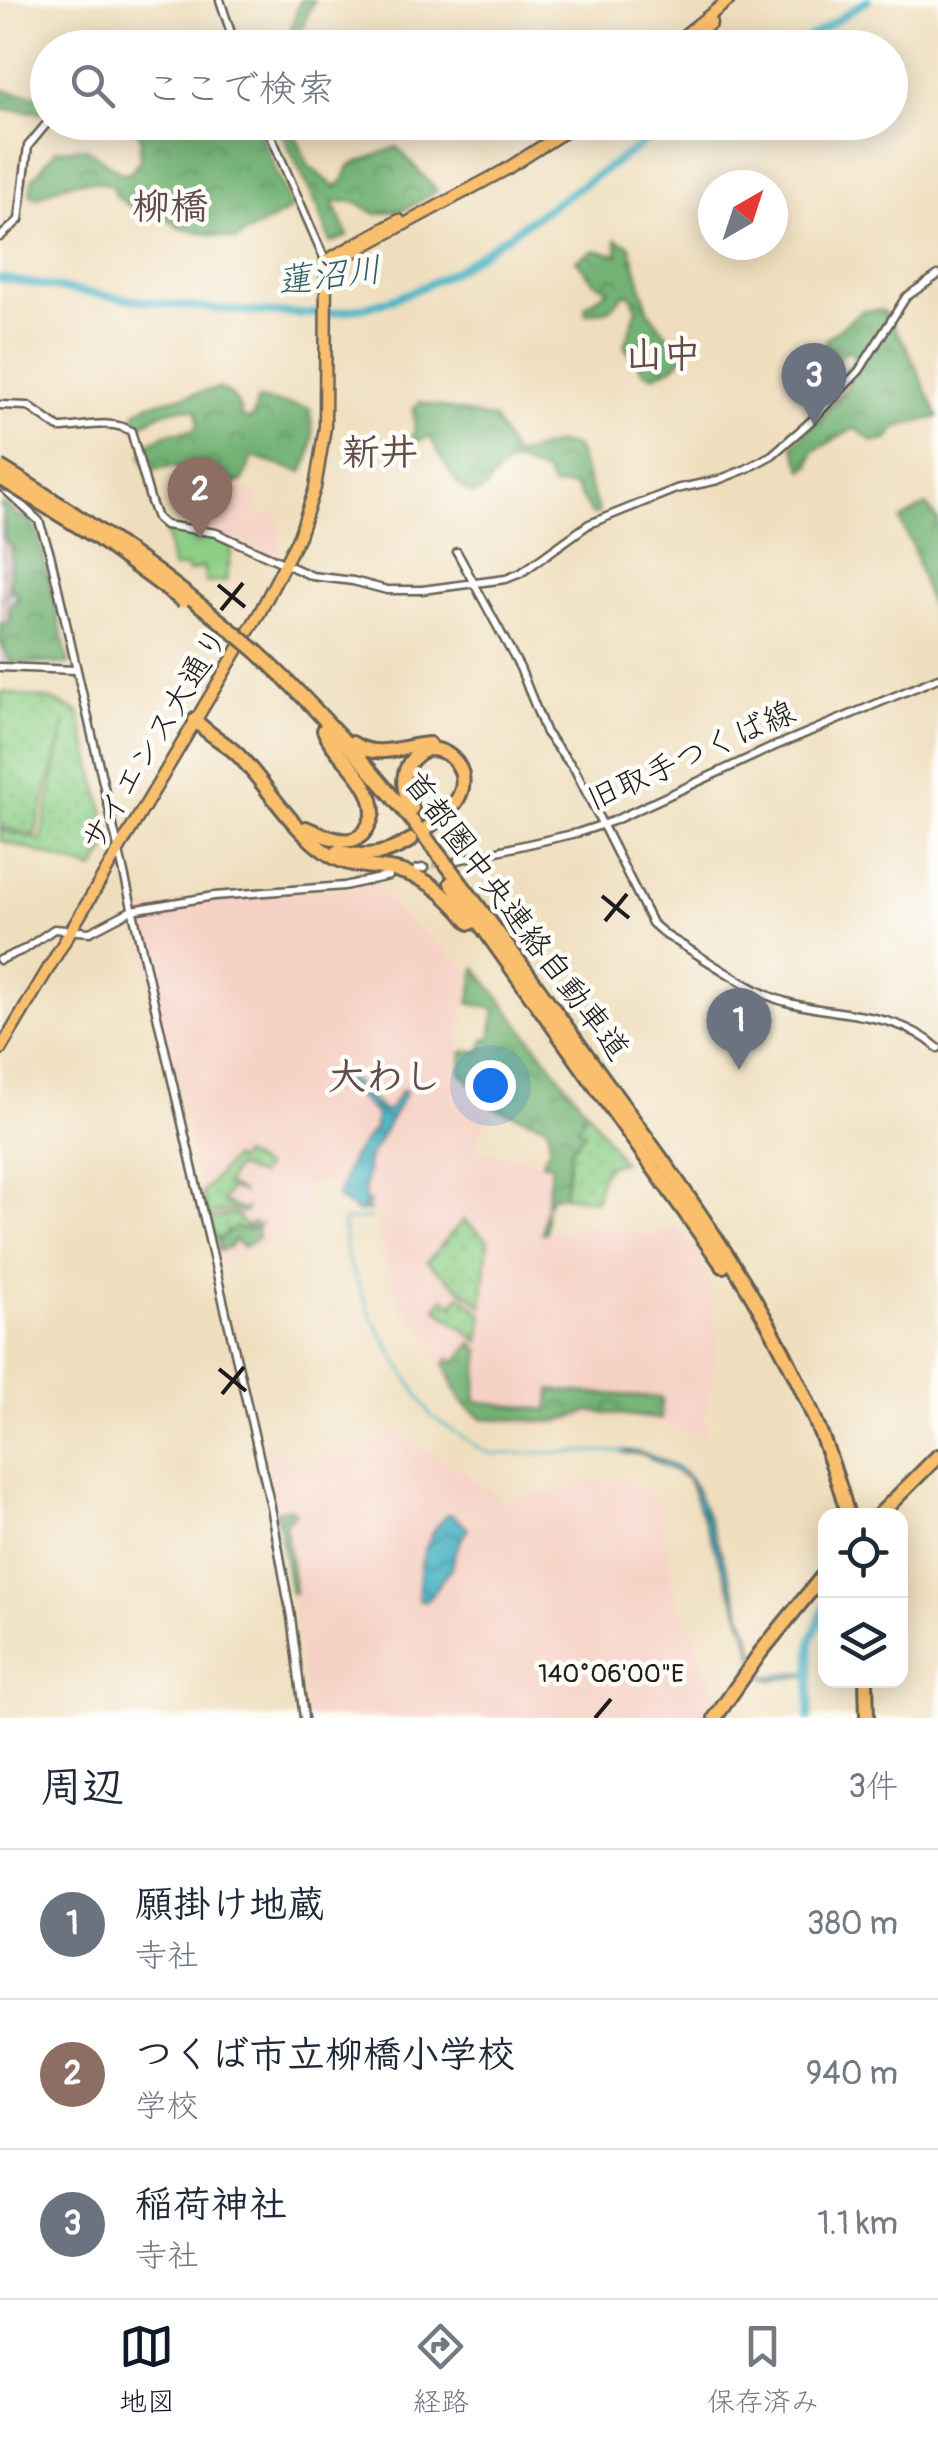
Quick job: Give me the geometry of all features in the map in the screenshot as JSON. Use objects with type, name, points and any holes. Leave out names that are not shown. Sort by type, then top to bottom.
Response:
[{"type":"highway","name":"首都圏中央連絡自動車道","points":[[0,467],[164,574],[253,655],[421,842],[753,1312],[812,1431],[837,1508]]},
{"type":"highway","name":"首都圏中央連絡自動車道","points":[[0,478],[140,568],[282,676],[402,805],[672,1174],[746,1286],[806,1396],[846,1508]]},
{"type":"highway","points":[[282,676],[361,749],[380,752],[430,744],[454,752],[468,776],[466,793],[453,812],[429,829],[454,804],[462,788],[462,771],[457,762],[435,749],[422,751],[406,766],[406,796],[498,933]]},
{"type":"highway","points":[[195,720],[209,724],[238,744],[322,844],[353,854],[381,854],[412,842],[389,856],[371,860],[327,852]]},
{"type":"highway","points":[[195,720],[242,758],[287,816],[327,852],[355,864],[408,872],[435,886],[544,1014]]},
{"type":"highway","points":[[306,828],[333,840],[351,840],[364,832],[373,813],[367,789],[324,730]]},
{"type":"highway","points":[[886,1508],[938,1456]]},
{"type":"highway","points":[[896,1508],[938,1466]]},
{"type":"highway","points":[[715,1718],[818,1582]]},
{"type":"highway","points":[[724,1718],[818,1593]]},
{"type":"highway","points":[[867,1688],[870,1718]]},
{"type":"highway","points":[[870,1718],[873,1688]]},
{"type":"main road","points":[[691,30],[729,0]]},
{"type":"main road","points":[[702,30],[739,0]]},
{"type":"main road","points":[[326,261],[334,253],[541,140]]},
{"type":"main road","points":[[326,261],[338,260],[505,170],[552,140]]},
{"type":"main road","name":"サイエンス大通り","points":[[0,1050],[286,565],[311,503],[322,452],[327,408],[326,261]]},
{"type":"street","points":[[220,0],[230,30]]},
{"type":"street","points":[[0,237],[18,220],[28,146],[33,140]]},
{"type":"street","points":[[273,140],[326,261]]},
{"type":"street","points":[[0,406],[28,406],[58,428],[123,426],[131,431],[151,502],[164,526],[216,532],[312,576],[387,590],[473,584],[521,573],[589,524],[676,488],[746,470],[772,456],[858,371],[906,297],[938,275]]},
{"type":"street","points":[[0,485],[34,515],[42,528],[271,1507],[304,1718]]},
{"type":"street","points":[[456,552],[520,668],[546,733],[576,770],[652,923],[667,936],[782,1001],[870,1015],[925,1038],[938,1048]]},
{"type":"street","points":[[0,667],[76,670]]},
{"type":"street","name":"旧取手つくば線","points":[[458,860],[634,813],[772,747],[938,678]]},
{"type":"street","points":[[0,960],[49,930],[90,932],[132,910],[214,896],[344,886],[390,876]]},
{"type":"shaded area","points":[[214,486],[259,491],[253,514],[277,514],[280,552],[277,558],[235,536],[226,583],[206,584],[202,569],[187,573],[185,568],[171,570],[165,530],[212,534]]},
{"type":"shaded area","points":[[0,504],[13,505],[32,519],[39,532],[70,666],[1,663],[0,674]]},
{"type":"shaded area","points":[[377,883],[410,926],[468,967],[456,1073],[458,1080],[464,1081],[491,1107],[473,1150],[552,1163],[542,1233],[595,1226],[655,1235],[676,1224],[708,1271],[718,1344],[705,1438],[658,1423],[602,1415],[551,1428],[474,1419],[455,1399],[428,1337],[403,1308],[382,1253],[376,1212],[357,1214],[336,1199],[335,1185],[329,1181],[308,1183],[303,1193],[305,1218],[301,1223],[296,1226],[289,1217],[282,1219],[288,1231],[219,1267],[137,915],[139,911],[205,900],[331,891]]},
{"type":"shaded area","points":[[396,1434],[462,1470],[506,1504],[534,1494],[556,1493],[578,1483],[610,1479],[628,1482],[659,1499],[665,1512],[676,1601],[688,1616],[714,1695],[721,1700],[709,1718],[307,1718],[289,1578],[260,1440],[304,1466]]},
{"type":"green space","points":[[301,0],[314,0],[301,30],[290,30]]},
{"type":"green space","points":[[0,90],[30,94],[30,112],[0,109]]},
{"type":"green space","points":[[142,140],[263,140],[292,208],[236,240],[180,228],[161,214],[132,207],[115,196],[114,187],[104,183],[74,182],[37,198],[30,194],[32,180],[56,150],[86,148],[120,172],[130,173],[141,158]]},
{"type":"green space","points":[[285,140],[298,140],[309,166],[335,187],[342,183],[349,166],[397,147],[437,191],[406,209],[376,214],[356,202],[333,201],[348,236],[330,243],[320,212]]},
{"type":"green space","points":[[616,239],[630,246],[649,313],[685,356],[655,376],[644,372],[624,346],[637,309],[631,295],[625,293],[609,310],[586,314],[585,307],[609,289],[594,282],[576,260],[594,250],[618,255]]},
{"type":"green space","points":[[863,310],[883,311],[907,347],[938,417],[897,427],[887,440],[873,442],[855,428],[813,452],[810,466],[803,470],[793,445],[849,386],[844,373],[856,359],[848,350],[807,381],[802,367],[827,347],[825,340]]},
{"type":"green space","points":[[218,388],[234,399],[241,416],[248,420],[258,399],[310,408],[311,449],[302,472],[252,457],[243,481],[214,487],[211,502],[207,501],[206,477],[195,472],[191,476],[181,475],[177,466],[148,470],[142,456],[146,445],[166,434],[195,429],[197,411],[182,408],[167,412],[139,427],[135,413],[146,405]]},
{"type":"green space","points":[[420,402],[494,419],[514,456],[559,443],[576,447],[599,513],[592,515],[574,486],[552,487],[547,474],[516,462],[501,469],[478,493],[469,493],[453,477],[429,436],[410,444],[415,429],[413,409]]},
{"type":"green space","points":[[0,505],[17,517],[27,516],[38,533],[69,664],[11,662],[0,642],[0,624],[9,624],[10,604],[17,601],[17,592],[9,590],[12,546],[3,539]]},
{"type":"green space","points":[[926,505],[938,520],[938,635],[913,548],[900,520]]},
{"type":"green space","points":[[166,530],[224,538],[223,542],[232,547],[226,581],[206,583],[203,567],[188,572],[186,567],[172,568]]},
{"type":"green space","points":[[1,692],[51,700],[79,712],[110,837],[94,870],[0,840],[0,830],[41,840],[66,720],[35,835],[0,827]]},
{"type":"green space","points":[[476,968],[587,1111],[577,1128],[585,1132],[571,1149],[564,1196],[553,1195],[546,1206],[546,1232],[542,1233],[552,1164],[542,1162],[550,1147],[548,1126],[493,1107],[460,1072],[463,1052],[480,1051],[486,1038],[491,1039],[495,1009],[469,1003]]},
{"type":"green space","points":[[587,1111],[623,1162],[605,1169],[596,1200],[564,1196],[571,1149],[585,1132],[577,1129]]},
{"type":"green space","points":[[242,1155],[264,1168],[259,1176],[235,1167],[226,1184],[244,1193],[230,1188],[223,1202],[244,1211],[247,1206],[245,1213],[230,1210],[207,1215],[202,1193],[232,1158],[237,1161]]},
{"type":"green space","points":[[232,1214],[249,1226],[254,1222],[255,1226],[260,1224],[255,1231],[227,1231],[223,1238],[212,1238],[208,1220]]},
{"type":"green space","points":[[463,1220],[488,1240],[482,1306],[427,1262]]},
{"type":"green space","points":[[236,1227],[257,1228],[258,1238],[243,1247],[234,1240],[229,1248],[218,1251],[218,1240]]},
{"type":"green space","points":[[460,1295],[483,1314],[479,1342],[436,1308],[444,1298],[456,1307],[453,1303]]},
{"type":"green space","points":[[472,1343],[480,1351],[475,1401],[548,1410],[551,1390],[662,1398],[661,1419],[590,1411],[556,1422],[482,1418],[461,1402],[445,1364],[449,1358],[455,1362]]},
{"type":"green space","points":[[290,1508],[296,1513],[285,1524],[295,1592],[291,1593],[276,1511]]},
{"type":"water","points":[[335,1065],[384,1112],[401,1091],[406,1092],[368,1160],[364,1198],[370,1203],[363,1206],[370,1210],[357,1212],[337,1198],[351,1159],[375,1127],[376,1114],[333,1072]]},
{"type":"water","points":[[623,1450],[649,1455],[666,1462],[687,1476],[694,1487],[727,1569],[761,1673],[767,1677],[807,1672],[807,1676],[771,1680],[759,1675],[746,1630],[688,1479],[642,1454]]},
{"type":"water","points":[[451,1514],[468,1528],[451,1568],[426,1601],[419,1599],[421,1564],[427,1544],[445,1515]]},
{"type":"waterway","name":"蓮沼川","points":[[821,30],[868,0]]},
{"type":"waterway","name":"蓮沼川","points":[[0,278],[226,310],[312,314],[374,305],[458,269],[648,140]]},
{"type":"waterway","points":[[370,1218],[343,1221],[347,1257],[373,1320],[431,1416],[485,1452],[496,1454],[624,1451]]},
{"type":"waterway","points":[[809,1718],[811,1641],[818,1624]]},
{"type":"tunnel","points":[[424,868],[458,860]]},
{"type":"place","name":"稲荷神社","points":[[814,425]]},
{"type":"place","name":"つくば市立柳橋小学校","points":[[200,539]]},
{"type":"place","name":"願掛け地蔵","points":[[739,1070]]},
{"type":"district","name":"柳橋","points":[[170,207]]},
{"type":"district","name":"山中","points":[[663,355]]},
{"type":"district","name":"新井","points":[[380,453]]},
{"type":"district","name":"大わし","points":[[385,1077]]}]
